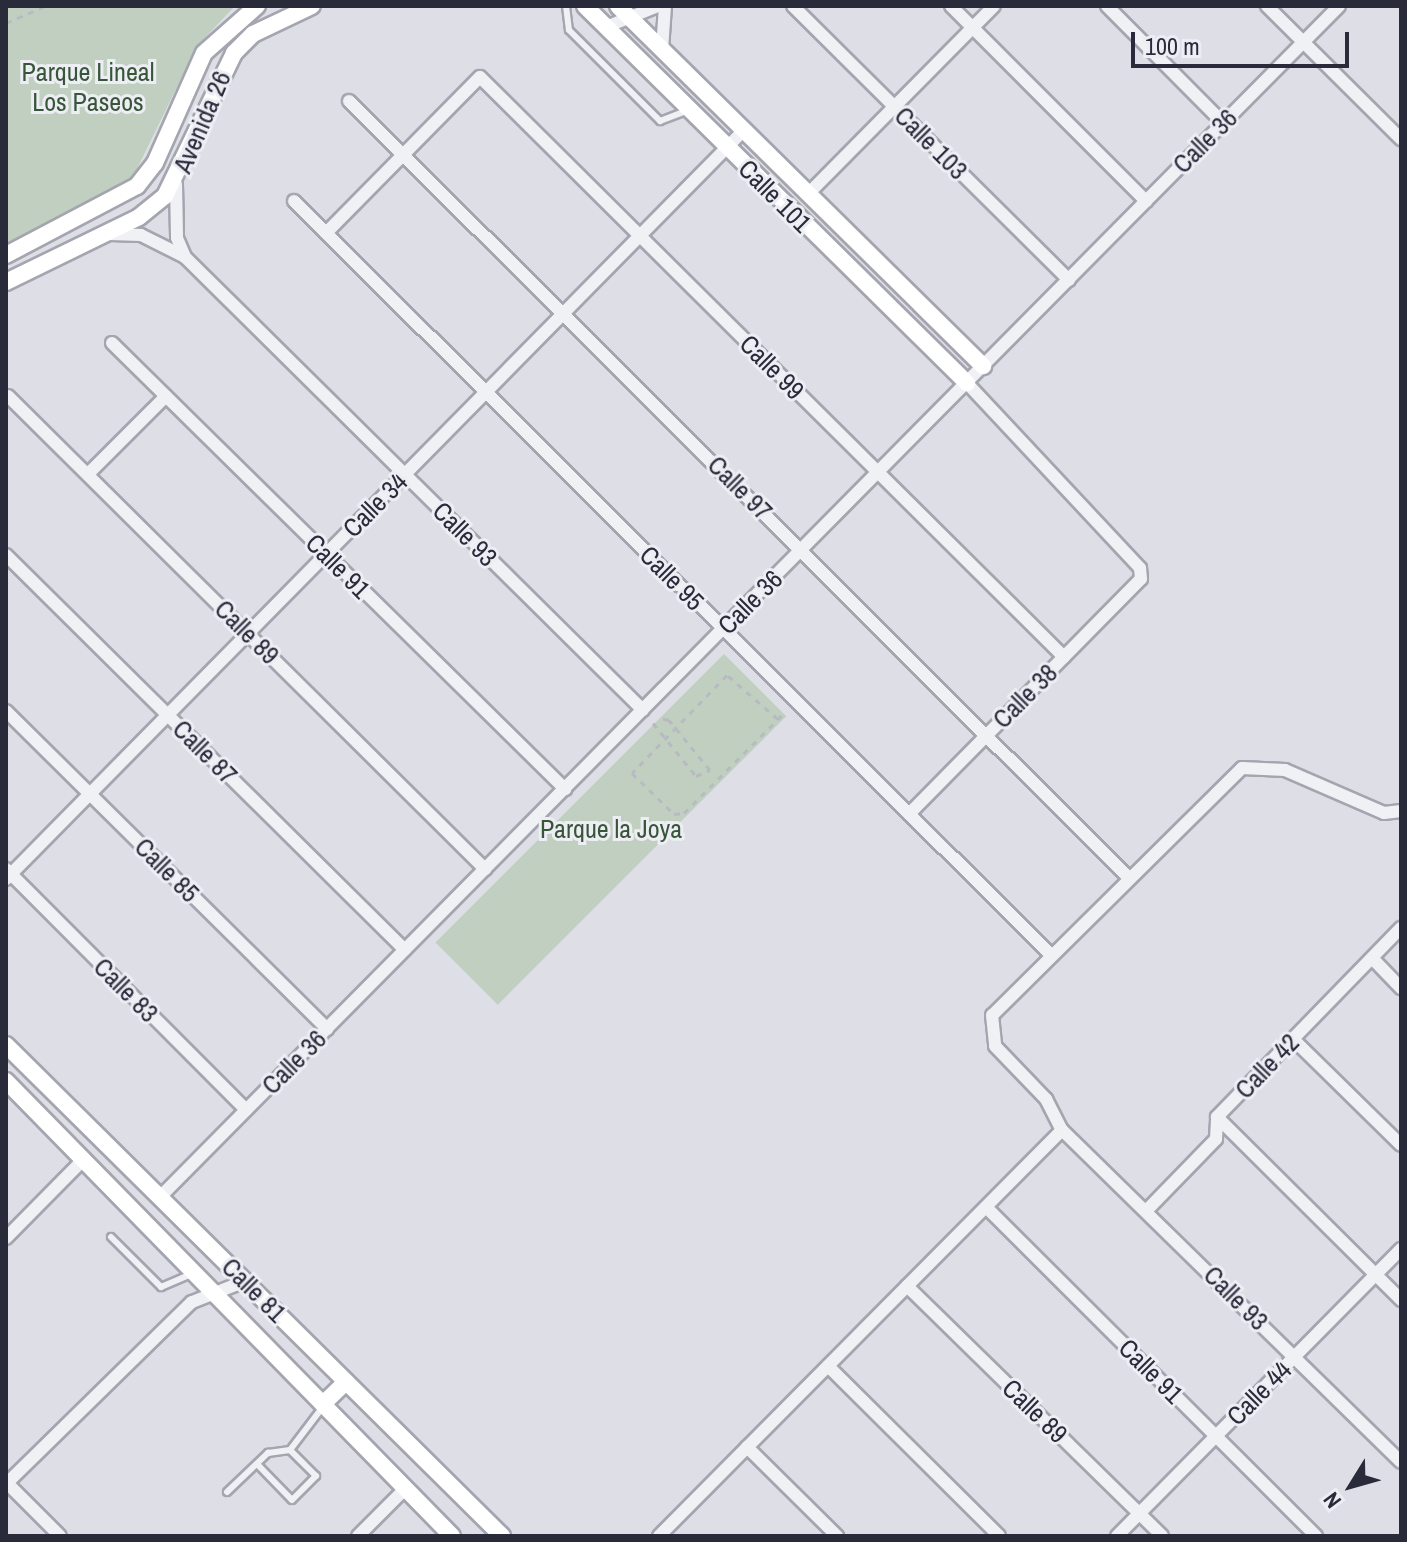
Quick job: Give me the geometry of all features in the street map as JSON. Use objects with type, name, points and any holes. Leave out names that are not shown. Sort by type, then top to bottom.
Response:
[{"type":"street","name":"Avenida 26","points":[[6,255],[137,186],[155,163],[204,53],[257,6]]},
{"type":"street","name":"Avenida 26","points":[[6,282],[139,217],[176,184],[234,53],[253,34],[312,6]]},
{"type":"street","name":"Calle 101","points":[[585,6],[967,383]]},
{"type":"street","points":[[606,27],[624,12],[658,6]]},
{"type":"street","points":[[662,50],[665,6]]},
{"type":"street","name":"Calle 103","points":[[793,6],[1069,280]]},
{"type":"street","points":[[951,6],[1146,201]]},
{"type":"street","points":[[808,194],[994,6]]},
{"type":"street","points":[[1107,6],[1223,123]]},
{"type":"street","points":[[1267,6],[1401,139]]},
{"type":"street","name":"Calle 36","points":[[160,1197],[1339,6]]},
{"type":"street","name":"Calle 101","points":[[624,12],[983,366]]},
{"type":"street","name":"Calle 99","points":[[403,155],[480,77],[1064,657]]},
{"type":"street","name":"Calle 97","points":[[349,101],[1129,878]]},
{"type":"street","name":"Calle 34","points":[[8,874],[744,130]]},
{"type":"street","points":[[326,233],[403,155]]},
{"type":"street","points":[[176,184],[177,238],[185,257]]},
{"type":"street","name":"Calle 95","points":[[294,201],[1051,955]]},
{"type":"street","name":"Calle 93","points":[[105,234],[141,235],[185,257],[643,710]]},
{"type":"street","name":"Calle 91","points":[[112,343],[565,789]]},
{"type":"street","name":"Calle 38","points":[[909,814],[1141,579],[1140,568],[967,383]]},
{"type":"street","name":"Calle 89","points":[[8,396],[485,869]]},
{"type":"street","points":[[88,474],[166,396]]},
{"type":"street","name":"Calle 87","points":[[6,555],[405,950]]},
{"type":"street","name":"Calle 85","points":[[6,711],[327,1029]]},
{"type":"street","points":[[1051,955],[1129,878],[1145,871],[1242,768],[1285,770],[1384,813],[1401,811]]},
{"type":"street","name":"Calle 83","points":[[8,874],[246,1110]]},
{"type":"street","name":"Calle 42","points":[[1147,1210],[1216,1139],[1217,1117],[1401,928]]},
{"type":"street","name":"Calle 93","points":[[1051,955],[992,1015],[995,1046],[1046,1099],[1066,1133],[1401,1462]]},
{"type":"street","points":[[1372,958],[1401,988]]},
{"type":"street","points":[[1293,1039],[1401,1145]]},
{"type":"street","name":"Calle 81","points":[[6,1045],[502,1536]]},
{"type":"street","name":"Calle 81","points":[[6,1082],[452,1536]]},
{"type":"street","points":[[1217,1117],[1401,1300]]},
{"type":"street","points":[[659,1536],[986,1207],[1066,1133]]},
{"type":"street","points":[[6,1238],[84,1159]]},
{"type":"street","name":"Calle 91","points":[[986,1207],[1316,1536]]},
{"type":"street","name":"Calle 44","points":[[1117,1536],[1401,1249]]},
{"type":"street","points":[[60,1536],[6,1483],[192,1302],[245,1281]]},
{"type":"street","name":"Calle 89","points":[[907,1286],[1162,1536]]},
{"type":"street","points":[[828,1366],[999,1536]]},
{"type":"street","points":[[323,1404],[346,1382]]},
{"type":"street","points":[[747,1447],[837,1536]]},
{"type":"street","points":[[358,1536],[405,1489]]},
{"type":"street","points":[[669,1525],[680,1536]]},
{"type":"lane","points":[[566,6],[569,30],[660,121],[689,110]]},
{"type":"lane","points":[[111,1237],[161,1287],[193,1272]]},
{"type":"lane","points":[[227,1492],[268,1453],[290,1450],[323,1404]]},
{"type":"lane","points":[[257,1464],[292,1500],[316,1476],[290,1450]]},
{"type":"path","points":[[6,23],[45,6]]},
{"type":"path","points":[[778,719],[733,673],[660,739],[632,773],[674,814],[684,813],[778,719],[785,712]]},
{"type":"path","points":[[653,723],[660,739],[696,776],[710,770],[674,726],[658,718]]},
{"type":"green space","name":"Parque Lineal Los Paseos","points":[[6,6],[235,6],[197,46],[132,179],[6,244]]},
{"type":"green space","name":"Parque la Joya","points":[[724,654],[786,716],[498,1005],[436,942]]}]
